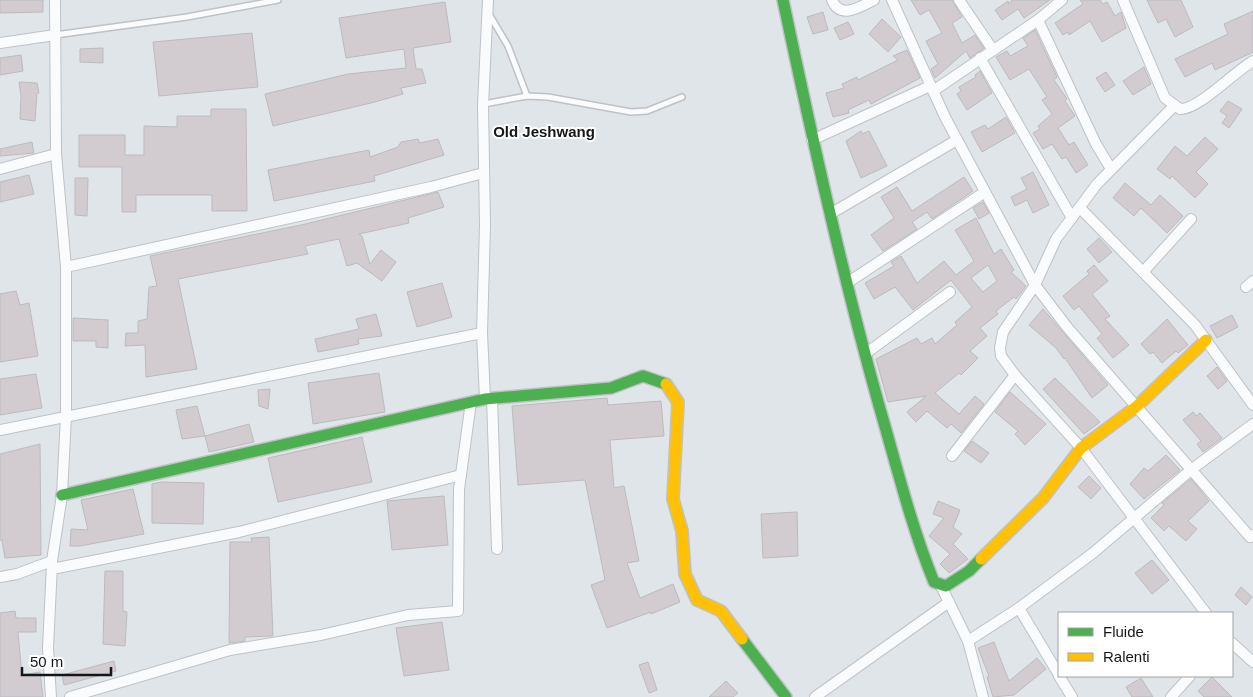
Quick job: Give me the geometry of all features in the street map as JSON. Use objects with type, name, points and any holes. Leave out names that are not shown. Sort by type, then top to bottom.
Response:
[{"type":"street","points":[[51,697],[48,648],[52,565],[62,495],[66,416],[66,267],[56,154],[55,0]]},
{"type":"street","points":[[488,0],[483,105],[485,226],[482,333],[497,549]]},
{"type":"street","points":[[783,0],[812,140],[847,283],[918,543],[934,582],[941,586],[968,640],[983,697]]},
{"type":"street","points":[[832,0],[835,6],[843,11],[853,10],[874,0]]},
{"type":"street","points":[[892,0],[957,140],[1035,285],[1067,327],[1136,407],[1250,537],[1253,535]]},
{"type":"street","points":[[959,0],[993,50]]},
{"type":"street","points":[[812,140],[932,88],[1038,20],[1062,0]]},
{"type":"street","points":[[1123,0],[1165,98],[1174,106],[1185,109],[1199,104],[1222,83],[1253,61]]},
{"type":"street","points":[[1038,20],[1096,144],[1111,169]]},
{"type":"street","points":[[0,43],[55,35]]},
{"type":"street","points":[[980,58],[1072,218]]},
{"type":"street","points":[[1174,106],[1097,184],[1056,239],[1035,285],[1003,332],[1001,356],[1015,375],[1081,448],[1132,518],[1205,612]]},
{"type":"street","points":[[830,214],[957,140]]},
{"type":"street","points":[[0,170],[56,154]]},
{"type":"street","points":[[66,267],[421,190],[483,174]]},
{"type":"street","points":[[847,283],[985,192]]},
{"type":"street","points":[[1080,208],[1195,325],[1253,405]]},
{"type":"street","points":[[1143,272],[1191,219]]},
{"type":"street","points":[[865,354],[950,292]]},
{"type":"street","points":[[0,430],[482,333]]},
{"type":"street","points":[[941,586],[955,582],[969,571],[1021,522],[1043,498],[1081,448],[1136,407],[1206,340]]},
{"type":"street","points":[[952,456],[1015,375]]},
{"type":"street","points":[[62,495],[471,402],[611,388],[643,376],[664,383],[678,402],[677,455],[673,499],[682,531],[685,574],[697,600],[721,612],[786,697]]},
{"type":"street","points":[[70,697],[230,650],[321,635],[408,615],[458,612],[461,475],[471,402]]},
{"type":"street","points":[[968,640],[1020,608],[1093,553],[1192,469],[1253,424]]},
{"type":"street","points":[[0,577],[52,565],[239,532],[461,475]]},
{"type":"street","points":[[815,697],[949,602]]},
{"type":"street","points":[[1020,608],[1058,674]]},
{"type":"street","points":[[1233,644],[1253,662]]},
{"type":"street","points":[[1060,677],[1072,697]]},
{"type":"street","points":[[1171,697],[1189,677]]},
{"type":"lane","points":[[55,35],[187,17],[278,0]]},
{"type":"lane","points":[[487,12],[508,46],[528,96]]},
{"type":"lane","points":[[483,105],[528,96],[548,97],[630,112],[647,111],[682,97]]},
{"type":"building","points":[[0,0],[43,0],[43,12],[0,13]]},
{"type":"building","points":[[911,0],[952,0],[962,17],[952,23],[962,43],[975,35],[984,48],[970,58],[966,51],[935,78],[931,69],[938,64],[926,41],[942,33],[929,10],[920,15]]},
{"type":"building","points":[[1012,0],[1050,0],[1024,18],[1018,9],[1002,20],[995,10],[1008,1],[1009,4]]},
{"type":"building","points":[[1080,0],[1100,0],[1103,4],[1107,2],[1115,16],[1121,12],[1126,28],[1102,42],[1090,21],[1069,35],[1068,32],[1063,35],[1055,23],[1083,4]]},
{"type":"building","points":[[1147,0],[1181,0],[1193,27],[1175,37],[1166,19],[1158,23]]},
{"type":"building","points":[[445,2],[451,42],[413,48],[416,69],[422,69],[426,83],[401,88],[403,94],[371,103],[273,126],[265,94],[348,74],[406,68],[404,49],[346,58],[339,18]]},
{"type":"building","points":[[1253,11],[1253,52],[1215,70],[1212,63],[1185,77],[1175,59],[1228,34],[1224,24]]},
{"type":"building","points":[[823,12],[828,30],[813,34],[807,17]]},
{"type":"building","points":[[882,19],[901,37],[888,52],[869,34]]},
{"type":"building","points":[[848,22],[854,34],[840,40],[834,28]]},
{"type":"building","points":[[1035,30],[1057,77],[1054,80],[1067,99],[1065,101],[1075,116],[1058,128],[1069,145],[1074,142],[1088,165],[1076,173],[1066,157],[1062,159],[1052,144],[1043,149],[1033,133],[1040,129],[1038,126],[1052,114],[1042,100],[1047,97],[1029,69],[1010,80],[996,57],[1007,51],[1010,56],[1028,46],[1023,38]]},
{"type":"building","points":[[252,33],[258,87],[159,96],[153,42]]},
{"type":"building","points":[[103,48],[103,63],[80,62],[80,49]]},
{"type":"building","points":[[907,50],[920,78],[871,104],[869,100],[848,110],[849,113],[833,117],[826,93],[844,88],[842,84],[857,77],[858,80],[898,60],[893,56]]},
{"type":"building","points":[[21,55],[23,71],[0,75],[0,58]]},
{"type":"building","points":[[1144,67],[1151,84],[1133,95],[1123,81]]},
{"type":"building","points":[[980,71],[992,93],[967,110],[957,94],[961,91],[959,87],[976,77],[975,75]]},
{"type":"building","points":[[1106,72],[1115,85],[1105,92],[1096,78]]},
{"type":"building","points":[[19,82],[37,83],[39,93],[37,93],[35,121],[20,119],[21,96]]},
{"type":"building","points":[[1228,101],[1242,109],[1229,128],[1222,123],[1227,116],[1220,111]]},
{"type":"building","points":[[211,109],[246,109],[247,211],[212,211],[212,195],[136,195],[136,212],[122,212],[122,167],[79,167],[79,135],[125,135],[125,155],[144,155],[144,126],[177,127],[177,116],[211,116]]},
{"type":"building","points":[[1006,117],[1015,133],[982,152],[971,132],[985,125],[988,129]]},
{"type":"building","points":[[861,131],[862,134],[869,131],[887,166],[861,178],[846,141]]},
{"type":"building","points":[[1205,137],[1218,149],[1196,172],[1208,184],[1195,198],[1172,176],[1170,179],[1157,169],[1175,146],[1187,156]]},
{"type":"building","points":[[418,139],[420,143],[438,139],[444,155],[374,176],[375,181],[274,201],[268,170],[369,150],[370,157],[398,147],[401,142]]},
{"type":"building","points":[[32,142],[34,153],[0,156],[0,149]]},
{"type":"building","points":[[1033,172],[1049,205],[1033,213],[1027,200],[1015,206],[1011,197],[1027,189],[1021,178]]},
{"type":"building","points":[[29,175],[34,194],[0,202],[0,182]]},
{"type":"building","points":[[964,177],[973,191],[932,219],[927,212],[912,222],[917,229],[883,251],[871,235],[894,218],[881,197],[897,187],[912,211]]},
{"type":"building","points":[[75,178],[88,178],[87,216],[75,215]]},
{"type":"building","points":[[1125,183],[1151,205],[1160,195],[1183,216],[1167,233],[1141,208],[1134,216],[1113,198]]},
{"type":"building","points":[[438,192],[444,207],[408,218],[409,223],[359,234],[362,236],[370,264],[381,250],[396,262],[382,281],[357,263],[347,266],[339,239],[305,246],[308,254],[178,279],[197,369],[146,377],[145,345],[125,346],[126,333],[138,333],[138,321],[147,319],[149,287],[157,286],[150,256],[301,225]]},
{"type":"building","points":[[983,202],[989,213],[979,219],[973,208]]},
{"type":"building","points":[[976,218],[994,254],[1001,249],[1014,270],[1011,272],[1026,286],[1016,299],[1014,297],[996,311],[998,314],[980,328],[987,336],[970,351],[978,358],[961,375],[959,373],[935,393],[959,414],[975,396],[984,404],[961,433],[951,424],[947,428],[927,411],[916,422],[907,412],[926,396],[888,402],[876,359],[917,338],[921,344],[932,338],[935,344],[957,325],[955,322],[972,307],[951,280],[913,310],[895,287],[874,299],[865,283],[894,266],[891,262],[901,256],[917,283],[944,261],[956,275],[974,261],[955,230]],"holes":[[[988,265],[997,281],[983,292],[971,278]]]},
{"type":"building","points":[[1099,238],[1112,252],[1099,263],[1087,249]]},
{"type":"building","points":[[1094,265],[1108,281],[1092,294],[1110,316],[1105,319],[1129,345],[1113,358],[1097,338],[1102,334],[1079,306],[1074,310],[1063,296],[1089,274],[1087,271]]},
{"type":"building","points":[[442,283],[452,317],[417,327],[407,292]]},
{"type":"building","points":[[16,291],[20,305],[29,303],[38,356],[0,362],[0,294]]},
{"type":"building","points":[[1043,309],[1108,385],[1092,398],[1065,358],[1029,325]]},
{"type":"building","points":[[376,314],[382,336],[358,339],[359,344],[318,352],[315,339],[359,329],[356,319]]},
{"type":"building","points":[[1232,315],[1238,327],[1217,338],[1210,326]]},
{"type":"building","points":[[73,318],[108,320],[108,348],[96,347],[96,341],[73,341]]},
{"type":"building","points":[[1167,319],[1188,345],[1178,353],[1176,351],[1162,363],[1153,352],[1150,354],[1141,344]]},
{"type":"building","points":[[1217,367],[1227,381],[1218,389],[1207,376]]},
{"type":"building","points":[[379,373],[385,412],[313,424],[308,383]]},
{"type":"building","points":[[36,374],[42,408],[0,415],[0,379]]},
{"type":"building","points":[[1055,378],[1100,422],[1084,434],[1043,389]]},
{"type":"building","points":[[270,389],[268,409],[259,406],[258,390]]},
{"type":"building","points":[[1010,392],[1046,424],[1025,445],[1015,434],[1018,431],[995,412]]},
{"type":"building","points":[[607,398],[608,405],[661,401],[664,436],[610,440],[614,488],[624,486],[639,561],[627,563],[640,598],[673,584],[680,602],[651,614],[651,612],[607,628],[591,585],[605,580],[585,480],[518,485],[512,406]]},
{"type":"building","points":[[197,406],[205,436],[182,439],[176,410]]},
{"type":"building","points":[[1193,412],[1196,416],[1200,413],[1222,438],[1203,452],[1197,444],[1201,441],[1183,420]]},
{"type":"building","points":[[249,424],[254,442],[209,452],[205,436]]},
{"type":"building","points":[[362,437],[372,482],[278,502],[268,458]]},
{"type":"building","points":[[972,441],[989,453],[981,463],[964,451]]},
{"type":"building","points":[[40,444],[41,555],[5,558],[2,540],[0,540],[0,454]]},
{"type":"building","points":[[1166,455],[1180,470],[1144,499],[1130,484],[1144,468],[1148,471]]},
{"type":"building","points":[[1089,476],[1101,488],[1091,499],[1078,487]]},
{"type":"building","points":[[1191,479],[1209,501],[1188,521],[1197,529],[1186,541],[1169,526],[1164,531],[1151,518],[1164,505],[1162,503]]},
{"type":"building","points":[[161,482],[204,483],[203,524],[152,523],[152,484]]},
{"type":"building","points":[[133,489],[144,534],[80,546],[70,546],[71,529],[88,530],[81,500]]},
{"type":"building","points":[[444,496],[448,545],[392,550],[387,501]]},
{"type":"building","points":[[938,501],[960,510],[953,527],[962,534],[953,544],[968,559],[949,573],[940,564],[950,554],[929,536],[944,518],[933,514]]},
{"type":"building","points":[[797,512],[798,556],[763,558],[761,514]]},
{"type":"building","points":[[269,537],[273,636],[245,637],[245,641],[229,643],[230,542],[252,542],[251,538]]},
{"type":"building","points":[[1152,560],[1169,580],[1152,594],[1135,573]]},
{"type":"building","points":[[105,571],[123,571],[123,611],[127,612],[125,646],[103,644]]},
{"type":"building","points":[[1241,587],[1252,597],[1246,605],[1235,595]]},
{"type":"building","points":[[15,611],[16,618],[36,618],[36,632],[18,632],[22,675],[40,672],[43,697],[0,697],[0,613]]},
{"type":"building","points":[[442,622],[449,670],[404,676],[396,628]]},
{"type":"building","points":[[994,642],[1009,681],[1037,658],[1046,669],[1014,695],[993,697],[987,677],[989,676],[978,648]]},
{"type":"building","points":[[114,661],[116,671],[64,685],[62,675]]},
{"type":"building","points":[[648,662],[657,690],[649,693],[639,665]]},
{"type":"building","points":[[1212,677],[1232,697],[1204,697],[1198,691]]},
{"type":"building","points":[[1141,678],[1153,697],[1132,697],[1126,687]]},
{"type":"building","points":[[726,681],[738,693],[733,697],[709,697]]},
{"type":"traffic: fast","points":[[783,0],[840,256],[880,409],[918,540],[934,582],[946,586],[969,571],[981,559]]},
{"type":"traffic: fast","points":[[62,495],[485,399],[611,388],[643,376],[666,384]]},
{"type":"traffic: fast","points":[[742,639],[786,697]]},
{"type":"traffic: slow","points":[[981,559],[1043,498],[1081,448],[1136,407],[1206,340]]},
{"type":"traffic: slow","points":[[666,384],[678,402],[673,499],[682,531],[685,574],[697,600],[721,611],[742,639]]},
{"type":"district","name":"Old Jeshwang","points":[[544,132]]}]
